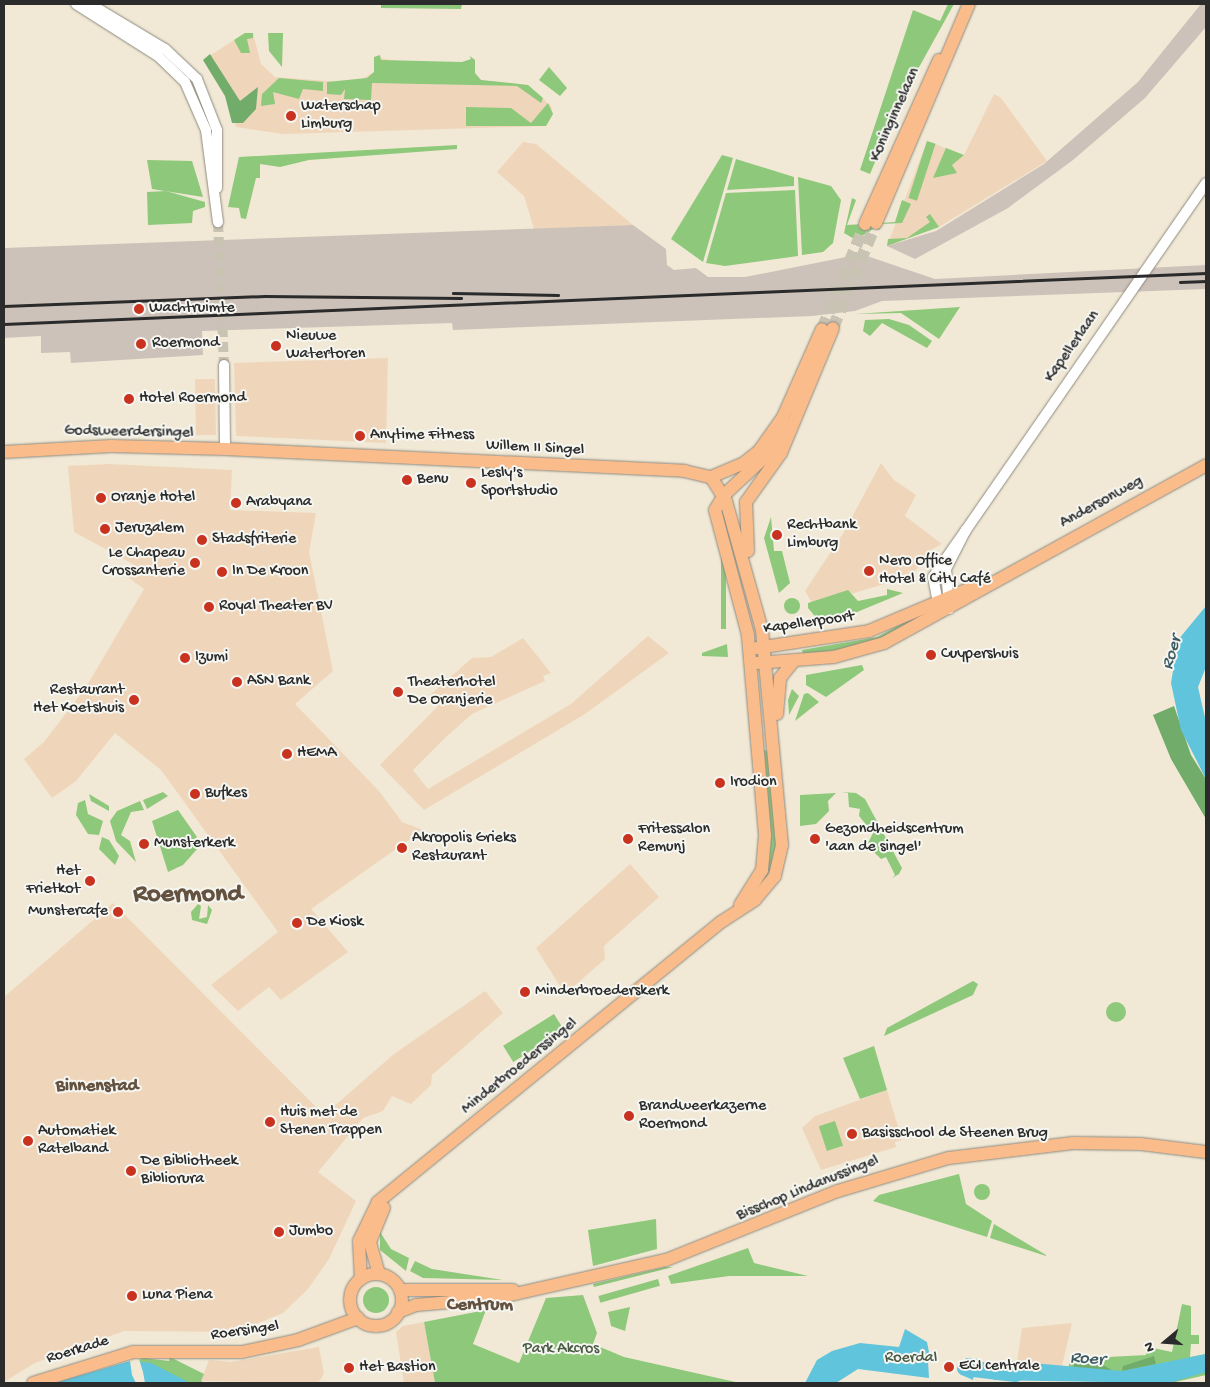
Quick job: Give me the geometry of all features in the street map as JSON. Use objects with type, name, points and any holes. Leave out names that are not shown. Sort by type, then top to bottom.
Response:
[{"type":"main road","name":"Koninginnelaan","points":[[871,223],[925,86],[970,4]]},
{"type":"main road","points":[[747,571],[744,508],[781,453],[828,329],[783,417],[754,455],[711,477],[724,495],[747,571],[763,644],[775,744]]},
{"type":"main road","points":[[749,663],[744,618],[716,510],[724,495],[765,457],[781,431],[783,417]]},
{"type":"main road","name":"Godsweerdersingel","points":[[4,452],[111,446],[225,449]]},
{"type":"main road","name":"Willem II Singel","points":[[225,449],[684,471],[711,477]]},
{"type":"main road","name":"Andersonweg","points":[[949,609],[1013,570],[1206,465]]},
{"type":"main road","name":"Andersonweg","points":[[938,602],[1013,570]]},
{"type":"main road","name":"Kapellerpoort","points":[[749,663],[763,644],[855,635],[938,602]]},
{"type":"main road","name":"Kapellerpoort","points":[[749,663],[793,662],[872,648],[949,609]]},
{"type":"main road","points":[[775,744],[780,678],[793,662]]},
{"type":"main road","name":"Minderbroederssingel","points":[[730,916],[762,870],[765,835],[749,663]]},
{"type":"main road","name":"Minderbroederssingel","points":[[360,1279],[358,1249],[366,1221],[378,1202],[730,916],[764,892],[780,863],[775,744]]},
{"type":"main road","name":"Bisschop Lindanussingel","points":[[398,1312],[416,1305],[482,1300],[516,1291],[666,1260],[845,1188],[949,1158],[1073,1143],[1141,1144],[1206,1152]]},
{"type":"main road","name":"Minderbroederssingel","points":[[379,1274],[370,1253],[372,1233],[400,1186]]},
{"type":"main road","points":[[379,1274],[391,1278],[400,1290],[398,1312],[379,1325],[358,1318],[350,1297],[360,1279],[379,1274]]},
{"type":"main road","name":"Bisschop Lindanussingel","points":[[400,1290],[516,1291]]},
{"type":"main road","name":"Roersingel","points":[[133,1352],[242,1352],[298,1340],[358,1318]]},
{"type":"main road","name":"Roerkade","points":[[33,1383],[133,1352]]},
{"type":"street","points":[[76,4],[158,56],[185,82],[206,130],[218,222]]},
{"type":"street","points":[[90,4],[166,49],[197,79],[217,130],[216,197]]},
{"type":"street","name":"Kapellerlaan","points":[[938,602],[933,577],[944,555],[966,530],[1206,183]]},
{"type":"street","points":[[224,365],[225,449]]},
{"type":"street","name":"Kapellerlaan","points":[[949,609],[952,596],[946,569],[966,530]]},
{"type":"street","points":[[938,602],[949,609]]},
{"type":"shaded area","points":[[1201,4],[1206,4],[1206,27],[1145,98],[1073,160],[1008,208],[915,259],[887,246],[936,231],[1044,164],[1138,82]]},
{"type":"shaded area","points":[[245,33],[253,33],[261,64],[275,77],[355,83],[374,72],[374,57],[474,74],[481,80],[528,85],[551,106],[553,114],[546,126],[284,134],[236,127],[225,96],[203,60]]},
{"type":"shaded area","points":[[994,94],[1001,98],[1047,161],[939,227],[887,246],[927,141],[964,155]]},
{"type":"shaded area","points":[[523,142],[536,144],[633,225],[534,229],[524,196],[497,172]]},
{"type":"shaded area","points":[[633,225],[666,249],[667,265],[674,270],[696,268],[708,277],[745,277],[861,254],[935,279],[1206,265],[1206,289],[882,301],[855,311],[812,316],[453,330],[452,323],[202,331],[203,355],[71,363],[70,352],[41,353],[41,336],[4,338],[4,248]]},
{"type":"shaded area","points":[[388,358],[386,443],[236,436],[234,363]]},
{"type":"shaded area","points":[[195,379],[215,379],[216,435],[196,435]]},
{"type":"shaded area","points":[[881,463],[894,480],[916,495],[905,516],[942,544],[929,551],[912,576],[813,605],[805,591],[844,532]]},
{"type":"shaded area","points":[[109,464],[232,470],[230,510],[316,513],[309,552],[333,671],[295,704],[379,791],[402,822],[423,830],[311,909],[348,952],[281,1000],[269,987],[238,1011],[211,985],[278,932],[161,770],[115,733],[76,781],[52,798],[24,759],[44,742],[86,687],[144,589],[126,576],[133,564],[74,532],[68,466]]},
{"type":"shaded area","points":[[648,636],[669,653],[585,714],[424,810],[380,765],[437,707],[430,695],[472,658],[491,657],[523,638],[551,673],[543,676],[545,681],[472,714],[447,736],[413,770],[428,789],[571,704]]},
{"type":"shaded area","points":[[630,864],[659,897],[604,946],[605,959],[565,994],[536,948]]},
{"type":"shaded area","points":[[113,903],[324,1115],[394,1054],[485,991],[503,1013],[432,1075],[431,1085],[411,1104],[392,1096],[383,1111],[363,1118],[318,1172],[356,1201],[329,1259],[308,1289],[283,1313],[236,1332],[124,1331],[35,1363],[4,1382],[4,997]]},
{"type":"shaded area","name":"Basisschool de Steenen Brug","points":[[887,1090],[902,1140],[895,1142],[896,1147],[821,1170],[802,1128],[815,1116]]},
{"type":"shaded area","points":[[424,1322],[435,1383],[404,1383],[396,1332],[403,1326]]},
{"type":"shaded area","points":[[1072,1323],[1062,1366],[1017,1362],[1022,1328]]},
{"type":"shaded area","points":[[319,1347],[324,1374],[318,1383],[201,1381],[209,1360],[231,1362]]},
{"type":"green space","points":[[381,4],[462,4],[461,9],[381,8]]},
{"type":"green space","points":[[948,4],[954,4],[902,98],[870,174],[860,170],[913,10],[940,21]]},
{"type":"green space","points":[[245,33],[253,33],[253,38],[247,39],[250,53],[241,53],[234,40]]},
{"type":"green space","points":[[268,33],[283,33],[282,67],[269,51]]},
{"type":"green space","points":[[210,54],[240,101],[258,87],[256,109],[243,123],[232,123],[225,96],[203,60]]},
{"type":"green space","points":[[380,55],[381,60],[462,62],[471,59],[470,56],[475,60],[475,73],[481,80],[528,85],[543,98],[541,103],[517,86],[372,83],[371,100],[344,99],[345,89],[341,95],[327,94],[327,82],[367,78],[374,72],[374,57]]},
{"type":"green space","points":[[549,67],[567,88],[560,96],[539,80]]},
{"type":"green space","points":[[279,78],[323,82],[323,91],[303,89],[299,99],[273,92],[275,104],[261,106],[262,94]]},
{"type":"green space","points":[[548,103],[553,114],[546,126],[466,126],[466,107],[511,108],[531,123]]},
{"type":"green space","points":[[927,141],[936,144],[917,201],[908,198]]},
{"type":"green space","points":[[457,145],[457,149],[309,160],[280,167],[260,164],[260,178],[256,178],[246,219],[241,218],[239,208],[228,207],[239,157]]},
{"type":"green space","points":[[946,148],[964,155],[952,165],[957,173],[933,178]]},
{"type":"green space","points":[[722,155],[733,158],[703,262],[671,239]]},
{"type":"green space","points":[[736,159],[794,177],[794,186],[727,190]]},
{"type":"green space","points":[[147,160],[192,161],[203,197],[152,189]]},
{"type":"green space","points":[[798,177],[831,186],[841,200],[833,243],[823,252],[802,255]]},
{"type":"green space","points":[[795,190],[798,256],[725,266],[706,263],[726,193]]},
{"type":"green space","points":[[166,191],[205,202],[205,207],[193,211],[192,223],[148,225],[147,192]]},
{"type":"green space","points":[[852,198],[856,200],[847,225],[895,222],[902,200],[911,204],[902,223],[881,224],[856,240],[844,233]]},
{"type":"green space","points":[[930,214],[939,227],[887,246],[888,239],[907,238],[930,222],[926,217]]},
{"type":"green space","points":[[960,307],[939,339],[901,313],[855,314]]},
{"type":"green space","points":[[889,319],[909,325],[932,341],[927,348],[882,323],[870,336],[863,331],[865,320]]},
{"type":"green space","points":[[721,516],[726,516],[726,629],[721,629]]},
{"type":"green space","points":[[771,517],[774,551],[782,551],[790,583],[779,593],[764,538]]},
{"type":"green space","points":[[887,589],[903,593],[845,617],[827,615],[819,621],[808,608],[808,603],[848,590],[858,601],[887,595]]},
{"type":"green space","points":[[789,598],[795,598],[800,603],[798,612],[789,614],[784,609],[784,603]]},
{"type":"green space","points":[[914,617],[917,621],[868,644],[804,656],[802,650],[877,637]]},
{"type":"green space","points":[[727,644],[728,657],[702,656],[702,653]]},
{"type":"green space","points":[[862,665],[864,670],[826,697],[806,685],[806,675]]},
{"type":"green space","points":[[792,689],[799,696],[789,715],[788,700]]},
{"type":"green space","points":[[808,693],[819,702],[795,721],[804,694]]},
{"type":"green space","points":[[1174,706],[1191,755],[1206,779],[1206,819],[1171,759],[1153,715]]},
{"type":"green space","points":[[764,750],[768,751],[778,849],[772,872],[768,871],[771,840]]},
{"type":"green space","points":[[163,792],[168,796],[147,809],[143,800]]},
{"type":"green space","points":[[841,792],[856,793],[865,799],[902,868],[899,874],[892,878],[895,875],[886,857],[881,859],[867,845],[873,833],[859,816],[860,809],[849,807],[848,793]]},
{"type":"green space","points":[[836,793],[828,801],[829,811],[816,824],[800,826],[800,795]]},
{"type":"green space","points":[[89,794],[109,806],[109,811],[91,801]]},
{"type":"green space","points":[[85,800],[88,814],[103,821],[99,835],[88,834],[76,815],[78,803]]},
{"type":"green space","points":[[140,801],[144,810],[131,812],[121,835],[130,841],[136,862],[116,841],[110,821],[117,811]]},
{"type":"green space","points":[[178,810],[197,837],[193,841],[198,848],[183,865],[168,872],[152,821]]},
{"type":"green space","points":[[102,837],[109,840],[119,856],[115,865],[99,849]]},
{"type":"green space","points":[[198,904],[201,906],[199,919],[207,917],[208,905],[212,910],[207,924],[192,920],[191,912]]},
{"type":"green space","points":[[973,981],[978,984],[973,995],[884,1036],[887,1028]]},
{"type":"green space","points":[[1116,1002],[1123,1005],[1126,1012],[1123,1019],[1116,1022],[1109,1019],[1106,1012],[1109,1005]]},
{"type":"green space","points":[[554,1014],[564,1030],[513,1062],[503,1046]]},
{"type":"green space","points":[[874,1046],[887,1090],[860,1099],[843,1058]]},
{"type":"green space","points":[[835,1121],[843,1146],[827,1151],[819,1126]]},
{"type":"green space","points":[[959,1174],[966,1204],[992,1221],[987,1237],[873,1201],[879,1195]]},
{"type":"green space","points":[[982,1184],[988,1186],[990,1192],[988,1198],[982,1200],[976,1198],[974,1192],[976,1186]]},
{"type":"green space","points":[[656,1219],[657,1249],[593,1266],[588,1230]]},
{"type":"green space","points":[[994,1224],[1046,1255],[1046,1256],[990,1238]]},
{"type":"green space","points":[[380,1232],[391,1249],[409,1258],[406,1271],[380,1250]]},
{"type":"green space","points":[[748,1248],[754,1263],[808,1276],[729,1276],[671,1284],[668,1276]]},
{"type":"green space","points":[[415,1261],[432,1269],[503,1280],[423,1278],[410,1271]]},
{"type":"green space","points":[[665,1267],[673,1267],[594,1287],[593,1284]]},
{"type":"green space","points":[[658,1279],[660,1286],[600,1303],[598,1296]]},
{"type":"green space","points":[[376,1287],[385,1291],[389,1300],[385,1309],[376,1313],[367,1309],[363,1300],[367,1291]]},
{"type":"green space","name":"Park Akcros","points":[[583,1295],[597,1333],[593,1344],[624,1357],[740,1383],[435,1383],[424,1322],[486,1310],[473,1344],[519,1363],[546,1298]]},
{"type":"green space","points":[[1182,1304],[1191,1306],[1191,1335],[1199,1335],[1199,1344],[1191,1344],[1190,1357],[1206,1354],[1206,1375],[1171,1383],[989,1379],[992,1362],[1068,1370],[1070,1359],[1146,1355],[1148,1347],[1172,1352]],"holes":[[[1074,1364],[1102,1364],[1112,1371],[1072,1370]]]},
{"type":"green space","points":[[630,1307],[625,1331],[611,1326],[608,1312]]},
{"type":"green space","points":[[1154,1356],[1156,1364],[1122,1371],[1123,1366]]},
{"type":"green space","points":[[170,1357],[204,1374],[201,1381],[205,1383],[59,1383],[144,1358],[169,1361]]},
{"type":"green space","points":[[1074,1364],[1102,1364],[1113,1371],[1072,1369]]},
{"type":"water","points":[[1206,606],[1206,667],[1198,687],[1206,722],[1206,779],[1181,730],[1171,683],[1178,640]]},
{"type":"water","name":"Roerdal","points":[[905,1329],[927,1342],[930,1357],[922,1354],[923,1348],[920,1351],[920,1356],[928,1361],[929,1378],[858,1369],[836,1383],[805,1383],[817,1360],[832,1351],[860,1343],[899,1347]]},
{"type":"water","points":[[1206,1354],[1206,1372],[1169,1383],[994,1380],[998,1363],[1009,1361],[1122,1371]]},
{"type":"water","points":[[966,1358],[977,1359],[973,1380],[964,1376]]},
{"type":"water","points":[[130,1361],[151,1363],[190,1383],[54,1383]]},
{"type":"pier","points":[[139,1359],[145,1383],[136,1383],[132,1375],[130,1361]]},
{"type":"waterway","name":"Roer","points":[[965,1368],[1016,1374]]},
{"type":"tunnel","points":[[218,222],[224,365]]},
{"type":"tunnel","points":[[833,328],[876,223]]},
{"type":"tunnel","points":[[822,329],[865,224]]},
{"type":"railway","points":[[4,324],[1206,273]]},
{"type":"railway","points":[[1180,282],[1206,281]]},
{"type":"railway","points":[[453,293],[558,295]]},
{"type":"railway","points":[[4,306],[265,296],[461,298]]},
{"type":"place","name":"Waterschap Limburg","points":[[291,116]]},
{"type":"place","name":"Wachtruimte","points":[[139,309]]},
{"type":"place","name":"Roermond","points":[[141,344]]},
{"type":"place","name":"Nieuwe Watertoren","points":[[276,346]]},
{"type":"place","name":"Hotel Roermond","points":[[129,399]]},
{"type":"place","name":"Anytime Fitness","points":[[360,436]]},
{"type":"place","name":"Benu","points":[[407,480]]},
{"type":"place","name":"Lesly's Sportstudio","points":[[471,483]]},
{"type":"place","name":"Oranje Hotel","points":[[101,498]]},
{"type":"place","name":"Arabyana","points":[[236,503]]},
{"type":"place","name":"Jeruzalem","points":[[105,529]]},
{"type":"place","name":"Rechtbank Limburg","points":[[777,535]]},
{"type":"place","name":"Stadsfriterie","points":[[202,540]]},
{"type":"place","name":"Le Chapeau Crossanterie","points":[[195,563]]},
{"type":"place","name":"Nero Office Hotel & City Café","points":[[869,571]]},
{"type":"place","name":"In De Kroon","points":[[222,572]]},
{"type":"place","name":"Royal Theater BV","points":[[209,607]]},
{"type":"place","name":"Cuypershuis","points":[[931,655]]},
{"type":"place","name":"Izumi","points":[[185,658]]},
{"type":"place","name":"ASN Bank","points":[[237,682]]},
{"type":"place","name":"Theaterhotel De Oranjerie","points":[[398,692]]},
{"type":"place","name":"Restaurant Het Koetshuis","points":[[134,700]]},
{"type":"place","name":"HEMA","points":[[287,754]]},
{"type":"place","name":"Irodion","points":[[720,783]]},
{"type":"place","name":"Bufkes","points":[[195,794]]},
{"type":"place","name":"Fritessalon Remunj","points":[[628,839]]},
{"type":"place","name":"Gezondheidscentrum 'aan de singel'","points":[[815,839]]},
{"type":"place","name":"Munsterkerk","points":[[144,844]]},
{"type":"place","name":"Akropolis Grieks Restaurant","points":[[402,848]]},
{"type":"place","name":"Het Frietkot","points":[[90,881]]},
{"type":"place","name":"Munstercafe","points":[[118,912]]},
{"type":"place","name":"De Kiosk","points":[[297,923]]},
{"type":"place","name":"Minderbroederskerk","points":[[525,992]]},
{"type":"place","name":"Brandweerkazerne Roermond","points":[[629,1116]]},
{"type":"place","name":"Huis met de Stenen Trappen","points":[[270,1122]]},
{"type":"place","name":"Basisschool de Steenen Brug","points":[[852,1134]]},
{"type":"place","name":"Automatiek Ratelband","points":[[28,1141]]},
{"type":"place","name":"De Bibliotheek Bibliorura","points":[[131,1171]]},
{"type":"place","name":"Jumbo","points":[[279,1232]]},
{"type":"place","name":"Luna Piena","points":[[132,1296]]},
{"type":"place","name":"ECI centrale","points":[[949,1367]]},
{"type":"place","name":"Het Bastion","points":[[349,1368]]},
{"type":"district","name":"Roermond","points":[[188,896]]},
{"type":"district","name":"Binnenstad","points":[[97,1087]]},
{"type":"district","name":"Centrum","points":[[480,1306]]}]
